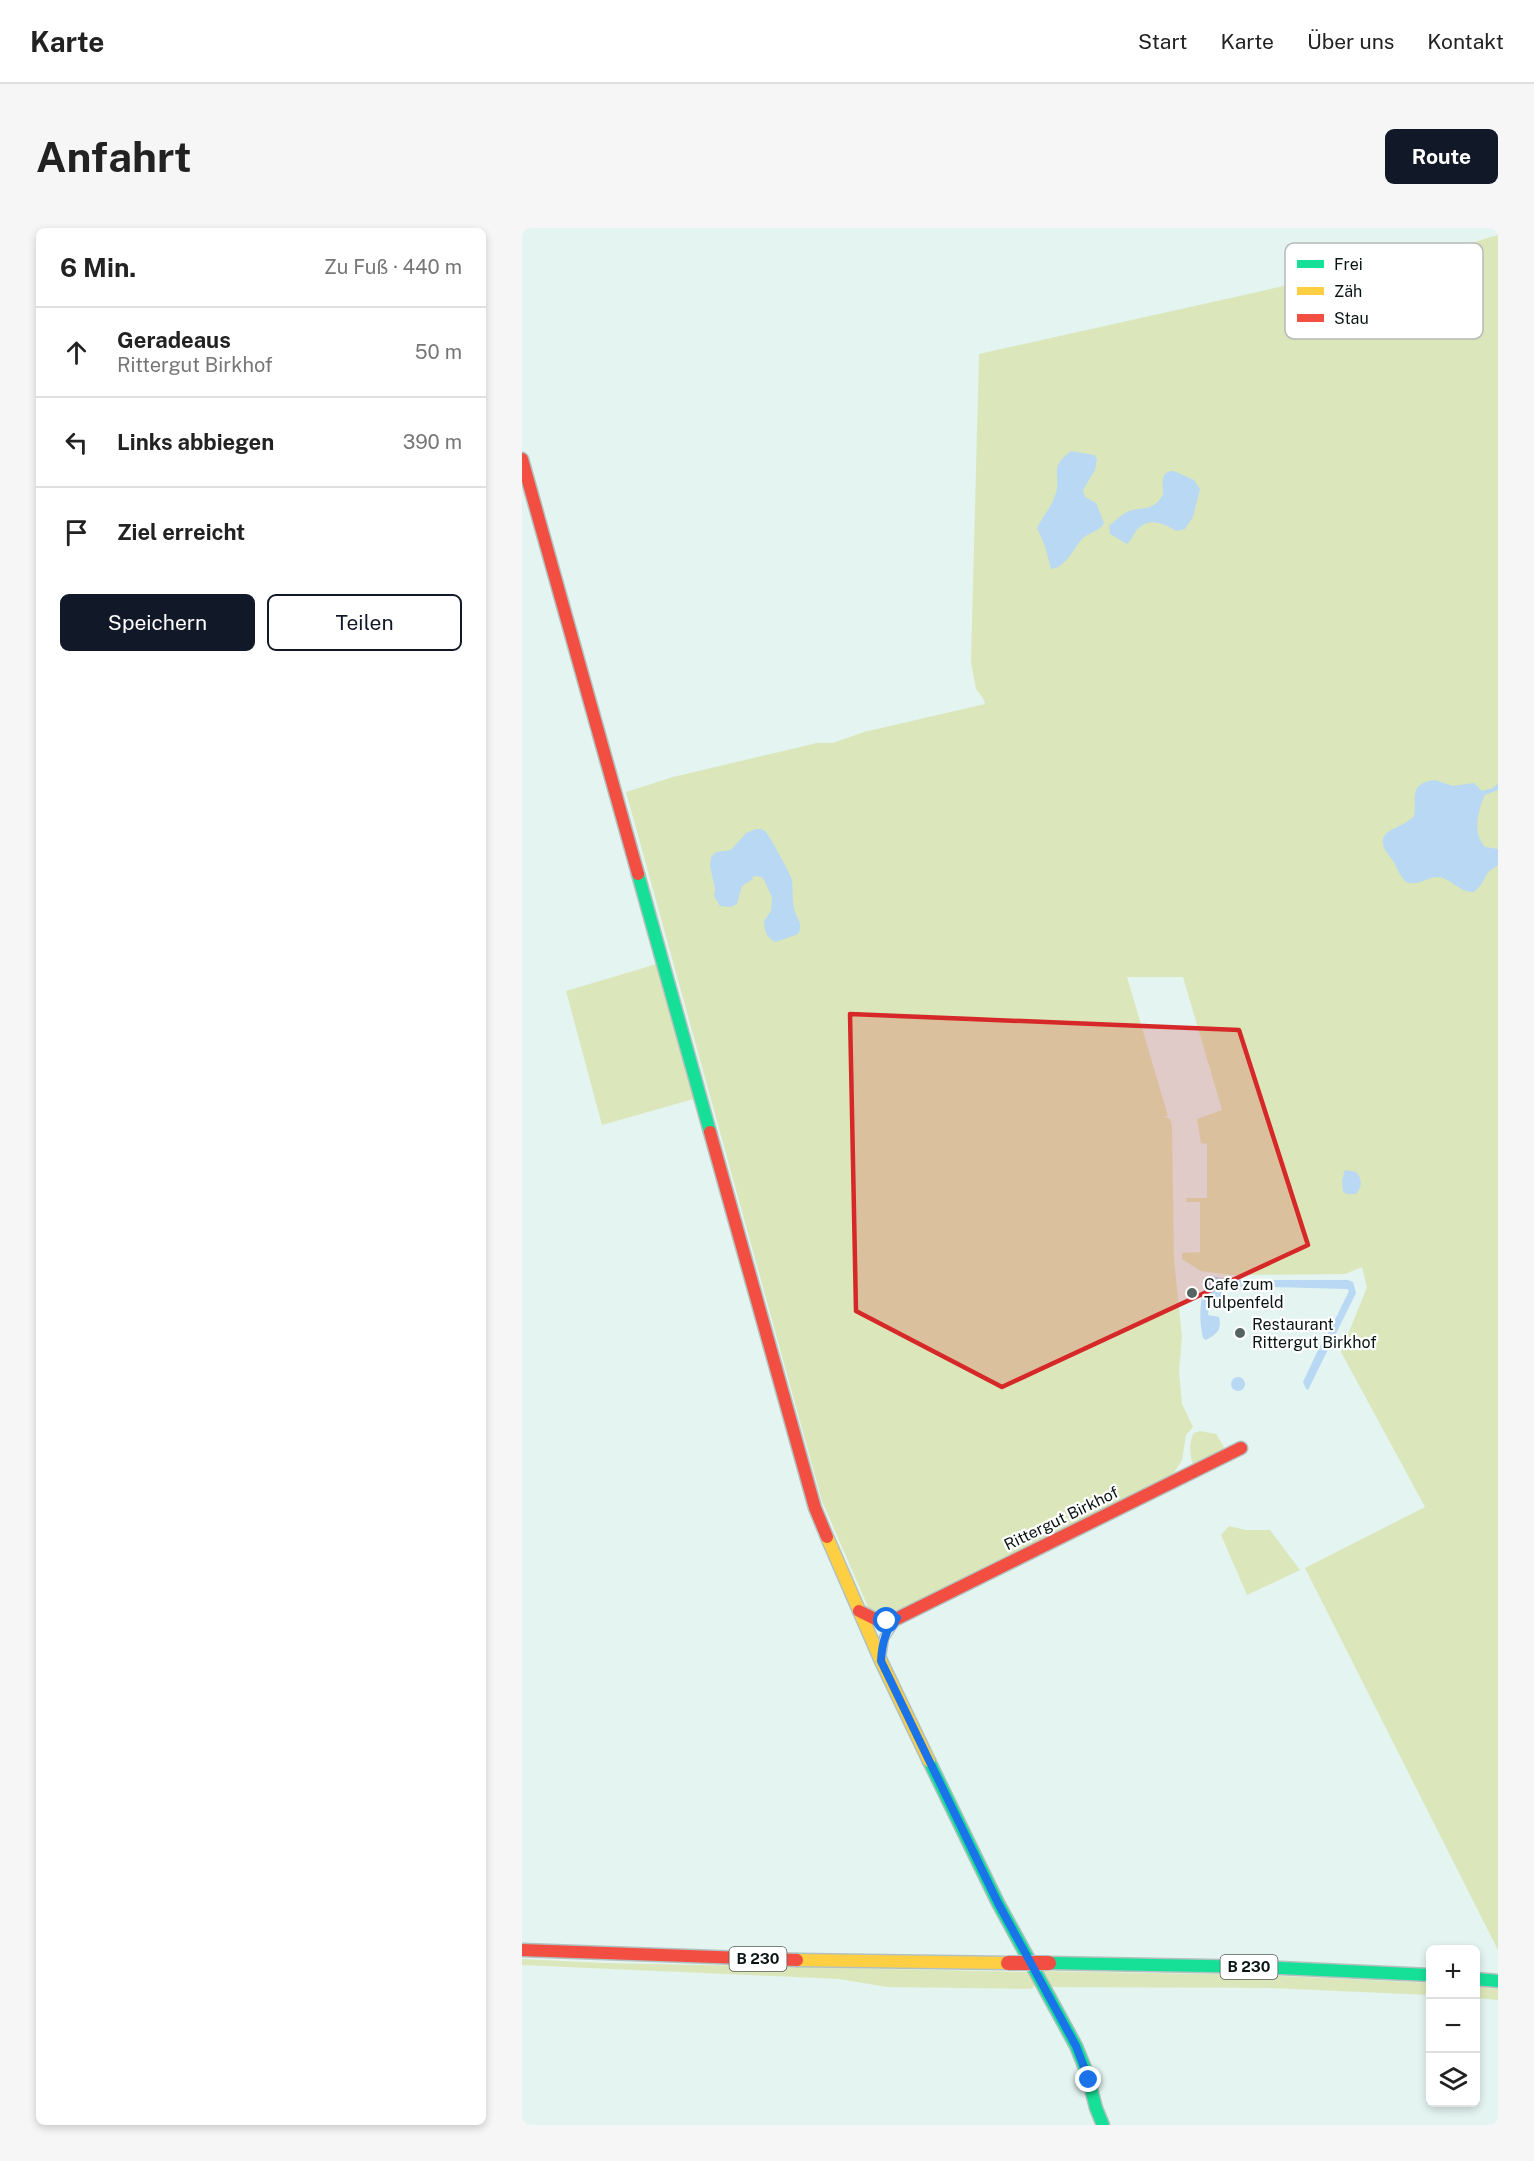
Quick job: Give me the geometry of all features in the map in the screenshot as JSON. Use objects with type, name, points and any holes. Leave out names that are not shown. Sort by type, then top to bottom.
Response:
[{"type":"street","points":[[522,459],[814,1508],[881,1661],[998,1903],[1076,2046],[1103,2125]]},
{"type":"street","name":"Rittergut Birkhof","points":[[897,1618],[1241,1448]]},
{"type":"street","points":[[859,1611],[881,1621],[897,1618]]},
{"type":"street","points":[[881,1661],[884,1638],[897,1618]]},
{"type":"street","name":"B 230","points":[[522,1950],[764,1959],[1292,1968],[1426,1975]]},
{"type":"street","points":[[1480,1979],[1498,1981]]},
{"type":"highlighted area","points":[[850,1014],[1239,1030],[1308,1245],[1002,1387],[856,1311]]},
{"type":"green space","points":[[1498,235],[1498,1950],[1305,1568],[1425,1507],[1341,1352],[1367,1287],[1362,1267],[1345,1274],[1231,1275],[1201,1271],[1182,1259],[1182,1253],[1200,1252],[1200,1202],[1186,1202],[1186,1198],[1207,1198],[1207,1144],[1201,1143],[1197,1119],[1222,1110],[1183,977],[1127,977],[1168,1116],[1164,1116],[1170,1119],[1172,1126],[1174,1260],[1182,1337],[1179,1371],[1182,1404],[1193,1427],[1186,1435],[1182,1460],[1172,1476],[898,1614],[871,1614],[822,1501],[626,792],[673,777],[817,743],[833,743],[864,732],[985,704],[976,689],[971,662],[979,354],[1285,286],[1285,339],[1483,339],[1483,243],[1471,243]]},
{"type":"green space","points":[[660,963],[697,1098],[602,1125],[566,991]]},
{"type":"green space","points":[[1200,1431],[1216,1434],[1224,1447],[1220,1454],[1194,1465],[1190,1454],[1190,1444],[1194,1433]]},
{"type":"green space","points":[[1229,1526],[1246,1530],[1270,1530],[1300,1570],[1247,1595],[1221,1535]]},
{"type":"green space","points":[[522,1959],[605,1963],[1031,1972],[1036,1983],[1032,1989],[887,1987],[839,1979],[522,1965]]},
{"type":"green space","points":[[1042,1971],[1261,1975],[1426,1983],[1426,1995],[1270,1988],[1052,1987]]},
{"type":"green space","points":[[1480,1987],[1498,1989],[1498,2000],[1480,1998]]},
{"type":"water","points":[[1071,451],[1094,455],[1097,459],[1095,470],[1083,490],[1085,497],[1096,503],[1104,523],[1081,540],[1065,562],[1051,569],[1037,528],[1057,491],[1059,463]]},
{"type":"water","points":[[1174,471],[1194,480],[1200,489],[1193,517],[1185,529],[1176,531],[1151,522],[1141,526],[1127,544],[1110,534],[1109,526],[1124,514],[1155,504],[1163,495],[1164,476]]},
{"type":"water","points":[[1435,780],[1453,786],[1474,783],[1482,791],[1493,788],[1498,783],[1498,790],[1485,795],[1477,824],[1481,842],[1485,847],[1498,849],[1498,865],[1488,872],[1474,892],[1464,890],[1439,877],[1415,883],[1406,882],[1385,848],[1384,836],[1414,816],[1417,788],[1421,784]]},
{"type":"water","points":[[756,829],[767,833],[791,877],[794,908],[800,924],[798,934],[776,942],[768,936],[765,928],[764,921],[771,911],[772,897],[763,878],[752,877],[753,879],[742,886],[737,904],[731,907],[720,906],[714,896],[711,857],[716,852],[731,850],[746,833]]},
{"type":"water","points":[[1345,1170],[1356,1172],[1360,1177],[1361,1186],[1356,1194],[1343,1192],[1342,1180]]},
{"type":"water","points":[[1212,1276],[1255,1280],[1259,1284],[1256,1288],[1228,1287],[1222,1292],[1220,1307],[1214,1302],[1209,1305],[1208,1315],[1219,1317],[1220,1325],[1216,1334],[1206,1340],[1203,1338],[1200,1317],[1206,1284],[1203,1278]]},
{"type":"water","points":[[1270,1280],[1348,1280],[1353,1282],[1356,1293],[1308,1390],[1303,1382],[1349,1291],[1347,1289],[1273,1287],[1269,1285]]},
{"type":"water","points":[[1235,1377],[1241,1377],[1245,1384],[1241,1391],[1235,1391],[1231,1387],[1231,1381]]},
{"type":"traffic: fast","points":[[638,874],[710,1132]]},
{"type":"traffic: fast","points":[[929,1761],[998,1903],[1076,2046],[1103,2125]]},
{"type":"traffic: fast","points":[[1049,1963],[1261,1967],[1426,1975]]},
{"type":"traffic: fast","points":[[1480,1979],[1498,1981]]},
{"type":"traffic: slow","points":[[827,1537],[881,1661],[929,1761]]},
{"type":"traffic: slow","points":[[797,1960],[1008,1963]]},
{"type":"traffic: jam","points":[[522,459],[638,874]]},
{"type":"traffic: jam","points":[[710,1132],[815,1508],[827,1537]]},
{"type":"traffic: jam","points":[[859,1611],[877,1620],[894,1620],[1241,1448]]},
{"type":"traffic: jam","points":[[522,1950],[797,1960]]},
{"type":"traffic: jam","points":[[1008,1963],[1049,1963]]},
{"type":"place","name":"Cafe zum Tulpenfeld","points":[[1192,1293]]},
{"type":"place","name":"Restaurant Rittergut Birkhof","points":[[1240,1333]]},
{"type":"route","points":[[887,1621],[897,1618],[884,1638],[881,1661],[998,1903],[1076,2046],[1089,2080]]}]
